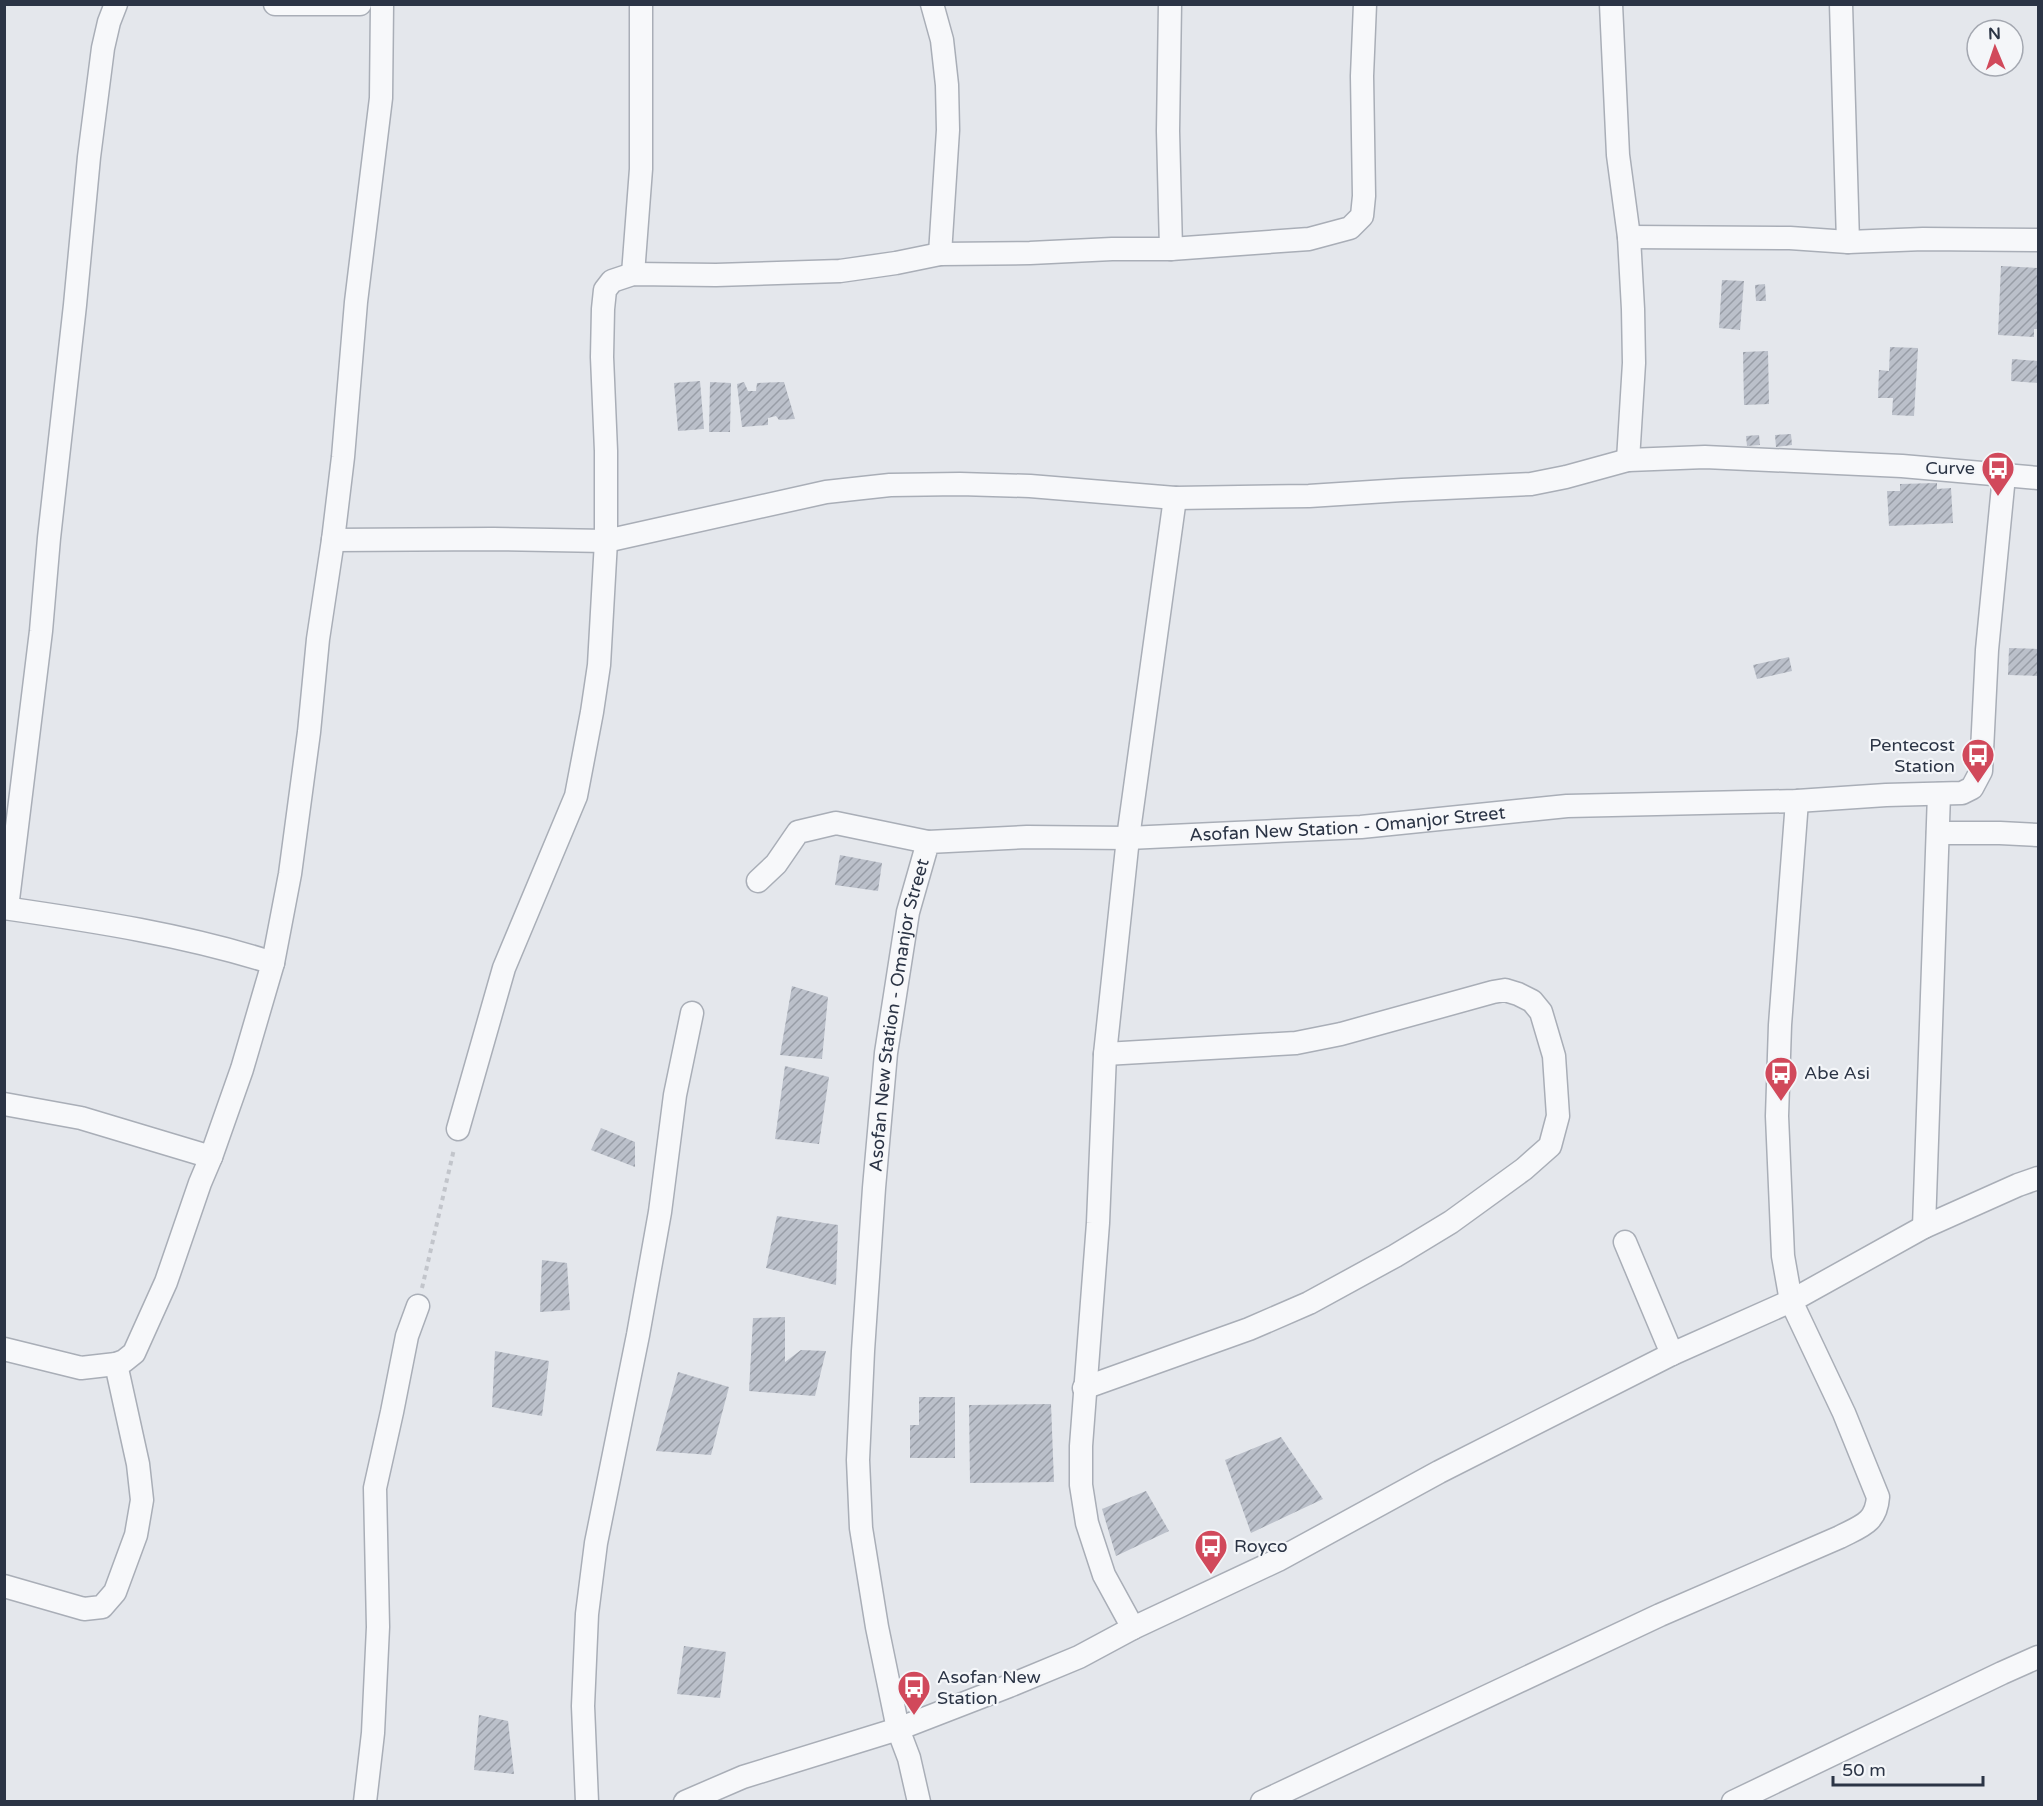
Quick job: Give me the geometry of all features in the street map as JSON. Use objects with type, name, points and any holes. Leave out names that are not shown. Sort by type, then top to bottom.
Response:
[{"type":"street","points":[[116,4],[103,48],[89,157],[41,631],[6,908],[207,944],[273,963]]},
{"type":"street","points":[[275,4],[360,4]]},
{"type":"street","points":[[4,1349],[81,1368],[116,1364],[134,1353],[166,1282],[211,1157],[242,1070],[273,963],[290,874],[309,732],[318,639],[343,457],[356,302],[381,98],[382,4]]},
{"type":"street","points":[[633,274],[641,169],[641,4]]},
{"type":"street","points":[[933,4],[942,40],[947,85],[948,130],[940,254]]},
{"type":"street","points":[[1170,4],[1168,131],[1171,249]]},
{"type":"street","points":[[458,1129],[504,968],[576,796],[599,664],[606,541],[606,451],[602,357],[605,290],[612,281],[633,274],[706,275],[840,271],[940,254],[1030,254],[1112,249],[1171,249],[1309,239],[1350,228],[1362,216],[1365,175],[1362,76],[1365,4]]},
{"type":"street","points":[[1611,4],[1618,155],[1629,237],[1634,363],[1628,460]]},
{"type":"street","points":[[1841,4],[1848,242]]},
{"type":"street","points":[[1629,237],[1790,238],[1848,242],[1935,239],[2038,240]]},
{"type":"street","points":[[333,540],[606,541],[826,492],[890,485],[1030,486],[1174,498],[1309,496],[1531,484],[1628,460],[1716,457],[1902,466],[2038,478]]},
{"type":"street","name":"Asofan New Station - Omanjor Street","points":[[919,1802],[909,1758],[898,1729],[877,1627],[861,1528],[858,1460],[873,1199],[886,1053],[908,912],[928,842],[1027,837],[1128,838],[1361,827],[1567,806],[1797,801],[1962,793],[1972,788],[1981,771],[1988,650],[2004,476]]},
{"type":"street","points":[[1133,1628],[1104,1575],[1087,1522],[1081,1485],[1081,1446],[1098,1223],[1105,1054],[1128,838],[1174,498]]},
{"type":"street","points":[[1924,1227],[1939,794]]},
{"type":"street","points":[[1262,1802],[1660,1615],[1840,1537],[1868,1522],[1877,1508],[1878,1497],[1844,1413],[1791,1301],[1783,1256],[1777,1116],[1780,1025],[1797,801]]},
{"type":"street","points":[[759,881],[776,864],[798,832],[837,823],[928,842]]},
{"type":"street","points":[[1938,833],[2038,835]]},
{"type":"street","points":[[1084,1388],[1249,1329],[1309,1304],[1395,1256],[1451,1222],[1524,1169],[1550,1146],[1558,1116],[1554,1056],[1541,1012],[1532,1001],[1505,990],[1341,1034],[1296,1043],[1105,1054]]},
{"type":"street","points":[[586,1802],[583,1706],[587,1614],[596,1543],[640,1324],[660,1212],[675,1095],[692,1013]]},
{"type":"street","points":[[4,1104],[81,1118],[211,1157]]},
{"type":"street","points":[[685,1802],[743,1777],[898,1729],[1079,1657],[1133,1628],[1278,1560],[1439,1472],[1672,1354],[1791,1301],[1924,1227],[2038,1178]]},
{"type":"street","points":[[1625,1242],[1672,1354]]},
{"type":"street","points":[[365,1802],[373,1733],[378,1627],[375,1488],[407,1336],[418,1306]]},
{"type":"street","points":[[4,1586],[84,1608],[102,1607],[115,1592],[136,1535],[142,1500],[138,1464],[116,1364]]},
{"type":"street","points":[[1733,1802],[2001,1673],[2038,1658]]},
{"type":"path","points":[[418,1306],[458,1129]]},
{"type":"building","points":[[2001,266],[2038,268],[2038,329],[2034,329],[2034,337],[1998,335]]},
{"type":"building","points":[[1722,280],[1744,281],[1740,330],[1719,328]]},
{"type":"building","points":[[1765,284],[1766,301],[1756,301],[1755,285]]},
{"type":"building","points":[[1890,347],[1918,348],[1914,416],[1892,415],[1893,398],[1878,398],[1879,370],[1889,371]]},
{"type":"building","points":[[1768,351],[1769,404],[1744,405],[1743,352]]},
{"type":"building","points":[[2012,359],[2038,361],[2038,383],[2011,381]]},
{"type":"building","points":[[700,381],[704,429],[678,431],[674,383]]},
{"type":"building","points":[[710,382],[731,383],[730,432],[709,432]]},
{"type":"building","points":[[744,382],[748,391],[756,391],[757,383],[784,382],[795,419],[779,420],[776,416],[768,418],[768,425],[742,427],[737,384]]},
{"type":"building","points":[[1791,434],[1792,445],[1776,447],[1775,435]]},
{"type":"building","points":[[1759,435],[1760,445],[1747,446],[1746,436]]},
{"type":"building","points":[[1937,483],[1937,489],[1951,488],[1953,523],[1889,526],[1887,491],[1900,491],[1900,484]]},
{"type":"building","points":[[2009,648],[2038,649],[2038,676],[2008,675]]},
{"type":"building","points":[[1789,657],[1792,671],[1757,679],[1753,665]]},
{"type":"building","points":[[840,855],[882,863],[878,891],[835,885]]},
{"type":"building","points":[[792,986],[828,997],[822,1059],[780,1055]]},
{"type":"building","points":[[785,1066],[829,1077],[819,1144],[775,1139]]},
{"type":"building","points":[[601,1128],[635,1142],[635,1167],[591,1150]]},
{"type":"building","points":[[777,1216],[838,1225],[836,1285],[766,1268]]},
{"type":"building","points":[[542,1260],[567,1263],[570,1310],[540,1312]]},
{"type":"building","points":[[785,1317],[785,1362],[801,1350],[826,1351],[815,1396],[749,1391],[753,1318]]},
{"type":"building","points":[[495,1351],[549,1361],[542,1416],[492,1407]]},
{"type":"building","points":[[678,1372],[729,1387],[711,1455],[656,1451]]},
{"type":"building","points":[[919,1397],[955,1397],[955,1458],[910,1458],[910,1425],[919,1425]]},
{"type":"building","points":[[1051,1404],[1054,1482],[970,1483],[969,1405]]},
{"type":"building","points":[[1281,1437],[1323,1499],[1251,1533],[1225,1460]]},
{"type":"building","points":[[1146,1491],[1169,1531],[1116,1556],[1102,1509]]},
{"type":"building","points":[[684,1646],[726,1652],[720,1698],[677,1694]]},
{"type":"building","points":[[479,1715],[508,1721],[514,1774],[474,1770]]},
{"type":"place","name":"Curve","points":[[1998,497]]},
{"type":"place","name":"Pentecost Station","points":[[1978,784]]},
{"type":"place","name":"Abe Asi","points":[[1781,1102]]},
{"type":"place","name":"Royco","points":[[1211,1575]]},
{"type":"place","name":"Asofan New Station","points":[[914,1716]]}]
